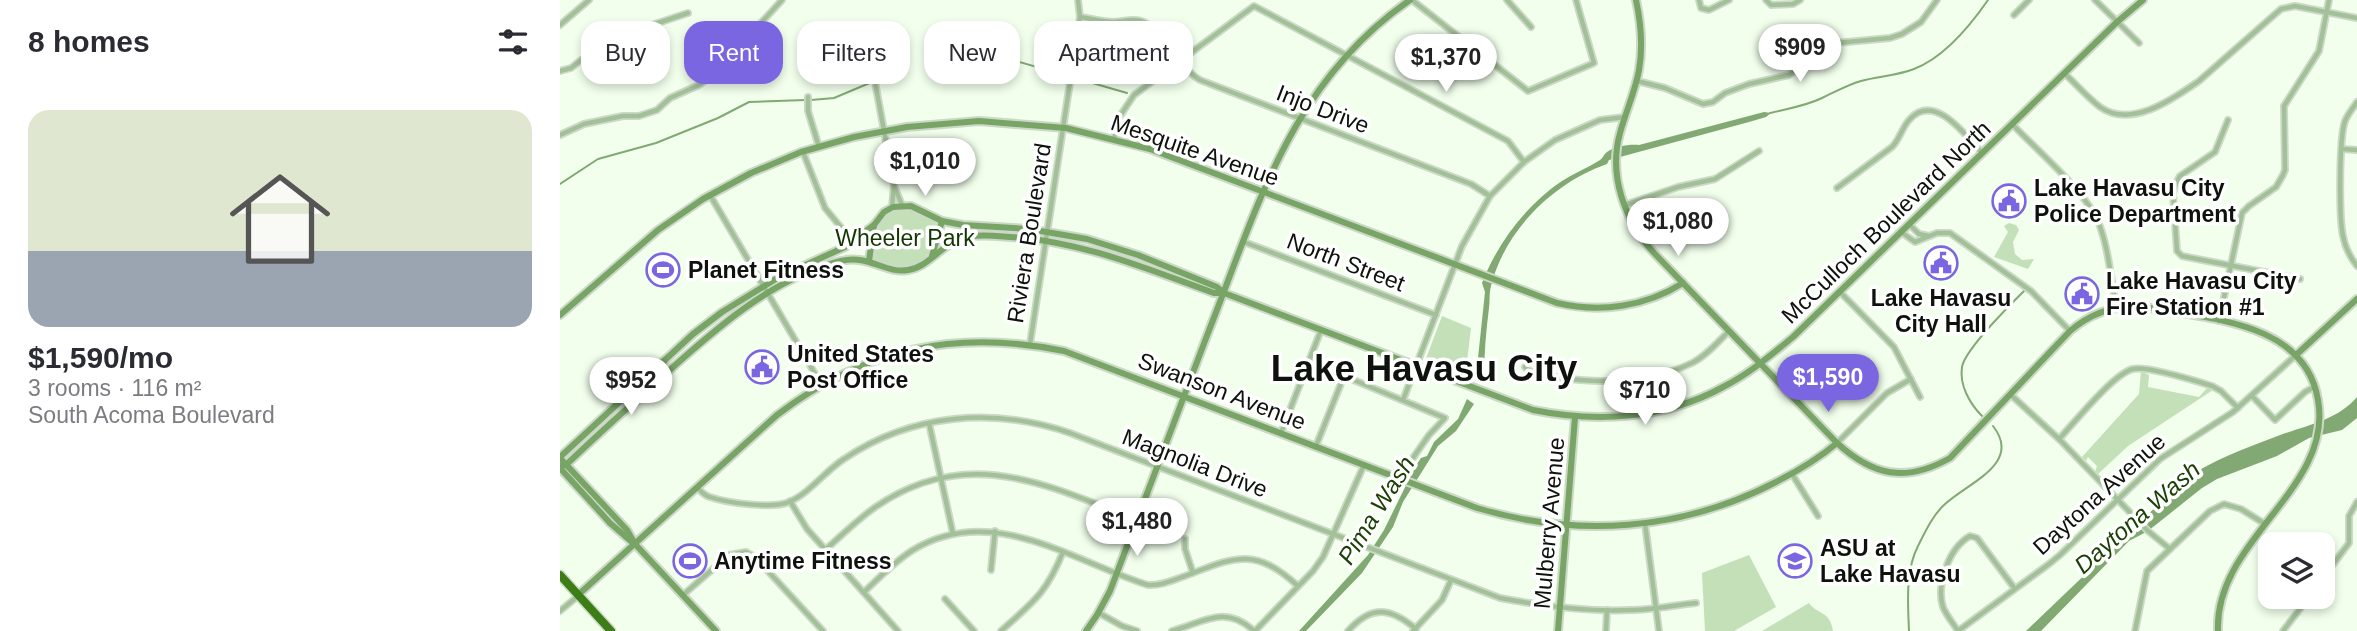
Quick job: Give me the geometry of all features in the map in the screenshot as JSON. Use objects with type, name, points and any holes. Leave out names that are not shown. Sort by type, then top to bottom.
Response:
[{"type":"highway","points":[[560,575],[611,631]]},
{"type":"main road","points":[[1086,631],[1099,613],[1116,573],[1283,147],[1299,118],[1346,55],[1383,20],[1411,0]]},
{"type":"main road","points":[[1636,0],[1641,35],[1637,81],[1620,134],[1616,161],[1624,205],[1644,242],[1853,457],[1876,469],[1896,473],[1925,470],[1950,458],[2070,331],[2093,315],[2116,307],[2145,307],[2264,332],[2296,355],[2315,386],[2320,416],[2315,447],[2304,469],[2228,576],[2218,604],[2218,631]]},
{"type":"main road","name":"McCulloch Boulevard North","points":[[1224,293],[1533,410],[1575,417],[1628,416],[1686,404],[1721,389],[1761,364],[1793,337],[2116,22],[2143,0]]},
{"type":"main road","name":"Mesquite Avenue","points":[[560,315],[644,241],[710,195],[751,173],[803,152],[884,130],[925,124],[979,121],[1063,128],[1114,138],[1159,151],[1540,298],[1582,307],[1607,307],[1633,304],[1665,293],[1682,283]]},
{"type":"main road","points":[[562,462],[618,403],[722,312],[763,285],[853,242],[874,225],[879,217],[902,205],[911,206],[942,220],[975,226],[1047,232],[1104,244],[1217,287],[1224,293]]},
{"type":"main road","points":[[932,256],[942,220]]},
{"type":"main road","points":[[869,261],[874,225]]},
{"type":"main road","points":[[562,462],[604,430],[708,335],[740,311],[768,293],[828,264],[849,259],[869,261],[905,271],[917,268],[948,244],[968,237],[998,236],[1046,240],[1114,256],[1214,293],[1224,293]]},
{"type":"main road","points":[[1114,256],[1118,253],[1132,258],[1138,255]]},
{"type":"main road","name":"Daytona Avenue","points":[[2296,355],[2357,299]]},
{"type":"main road","name":"Swanson Avenue","points":[[578,595],[777,415],[821,384],[873,360],[926,346],[982,341],[1030,344],[1091,359],[1496,514],[1567,526],[1612,527],[1690,516],[1727,504],[1792,474],[1837,443]]},
{"type":"main road","points":[[652,386],[652,380],[661,371],[664,361]]},
{"type":"main road","points":[[604,430],[607,422],[620,410],[618,403]]},
{"type":"main road","name":"Mulberry Avenue","points":[[1558,631],[1575,417]]},
{"type":"main road","points":[[562,462],[627,530],[635,544],[716,631]]},
{"type":"street","points":[[560,25],[589,0]]},
{"type":"street","points":[[560,135],[584,124],[623,116],[639,116],[657,110],[670,98],[699,85],[715,73],[782,0]]},
{"type":"street","name":"Riviera Boulevard","points":[[1030,344],[1080,16],[1078,0]]},
{"type":"street","points":[[1411,0],[1528,91],[1594,62],[1576,0]]},
{"type":"street","points":[[1507,0],[1531,27]]},
{"type":"street","points":[[1699,0],[1701,8],[1709,10],[1728,0]]},
{"type":"street","points":[[1766,0],[1771,5],[1793,4],[1800,0]]},
{"type":"street","points":[[1637,81],[1665,88],[1703,104],[1709,103],[1739,88],[1789,75],[1836,43],[1890,38],[1902,34],[1921,22],[1937,0]]},
{"type":"street","points":[[2014,15],[2029,0]]},
{"type":"street","points":[[2095,0],[2139,43]]},
{"type":"street","points":[[2219,321],[2244,210],[2276,187],[2283,176],[2284,106],[2319,51],[2329,0]]},
{"type":"street","points":[[1193,51],[1254,6],[1508,141],[1524,162]]},
{"type":"street","points":[[2064,73],[2101,107],[2112,112],[2134,114],[2199,82],[2281,9],[2295,6],[2357,18]]},
{"type":"street","points":[[560,71],[571,68],[581,60],[614,49],[643,28],[688,13]]},
{"type":"street","name":"Injo Drive","points":[[1080,16],[1108,21]]},
{"type":"street","name":"Injo Drive","points":[[1118,21],[1142,21]]},
{"type":"street","name":"Injo Drive","points":[[1193,74],[1200,80],[1471,184],[1490,196]]},
{"type":"street","points":[[875,84],[894,185],[902,205]]},
{"type":"street","points":[[1114,138],[1121,116],[1134,95],[1149,84]]},
{"type":"street","points":[[808,97],[819,147]]},
{"type":"street","points":[[2357,102],[2346,120],[2343,149],[2343,236],[2347,250],[2357,266]]},
{"type":"street","points":[[1838,188],[1892,147],[1909,120],[1926,111],[1943,114],[1982,153]]},
{"type":"street","points":[[1403,400],[1468,232],[1490,196],[1524,162],[1555,140],[1611,117],[1625,117]]},
{"type":"street","points":[[2228,120],[2215,152],[2180,176],[2176,183],[2173,193],[2178,253],[2300,279]]},
{"type":"street","points":[[2012,124],[2083,198],[2095,216],[2101,231],[2116,307]]},
{"type":"street","points":[[2343,149],[2357,150]]},
{"type":"street","points":[[1624,205],[1678,187],[1716,179],[1759,151]]},
{"type":"street","points":[[803,152],[825,208],[853,242]]},
{"type":"street","points":[[892,208],[894,185]]},
{"type":"street","points":[[710,195],[821,384]]},
{"type":"street","points":[[1909,224],[1919,234],[1929,236]]},
{"type":"street","points":[[1901,232],[1915,242],[1944,232],[1962,241],[2031,291],[2070,331]]},
{"type":"street","name":"North Street","points":[[1244,242],[1436,315]]},
{"type":"street","points":[[1839,291],[1895,347],[1920,397]]},
{"type":"street","points":[[1282,433],[1321,330]]},
{"type":"street","points":[[1525,368],[1534,374],[1577,381],[1632,379],[1694,362],[1729,331]]},
{"type":"street","name":"Daytona Avenue","points":[[1958,631],[2060,555],[2169,452],[2238,408],[2296,355]]},
{"type":"street","points":[[2059,439],[2115,379],[2133,369],[2148,370],[2212,386],[2238,408]]},
{"type":"street","points":[[1316,446],[1344,376],[1445,418],[1429,435],[1403,479]]},
{"type":"street","name":"Swanson Avenue","points":[[1837,443],[1887,393],[1911,379]]},
{"type":"street","points":[[2252,396],[2275,420],[2315,386]]},
{"type":"street","points":[[2011,395],[2059,439],[2148,531],[2170,549]]},
{"type":"street","name":"Magnolia Drive","points":[[790,501],[859,449],[895,432],[929,423],[973,417],[1032,422],[1070,433],[1500,598],[1607,610],[1696,603]]},
{"type":"street","points":[[929,423],[953,534]]},
{"type":"street","points":[[1172,631],[1213,617],[1226,616],[1242,621],[1255,631],[1323,557],[1364,465]]},
{"type":"street","points":[[825,550],[886,500],[914,487],[941,479],[981,474],[1019,478],[1048,486],[1137,520]]},
{"type":"street","points":[[1792,474],[1818,516]]},
{"type":"street","points":[[697,488],[710,497],[762,506],[790,501],[807,529],[898,631]]},
{"type":"street","points":[[2335,562],[2349,543],[2349,516],[2357,502]]},
{"type":"street","points":[[2135,631],[2147,571],[2210,511],[2224,505],[2241,509],[2265,524]]},
{"type":"street","points":[[1645,524],[1659,631]]},
{"type":"street","points":[[863,592],[910,552],[930,541],[953,534],[995,531],[1019,536],[1146,584],[1156,585],[1227,560],[1255,559],[1275,567],[1298,586]]},
{"type":"street","points":[[992,570],[995,531]]},
{"type":"street","points":[[1958,631],[1944,608],[1942,592],[1949,560],[1963,540],[1970,536],[1976,538],[2015,589]]},
{"type":"street","points":[[1185,539],[1185,549],[1193,573]]},
{"type":"street","points":[[683,596],[729,555],[746,552],[756,558],[822,631]]},
{"type":"street","points":[[1001,631],[1043,592],[1063,552]]},
{"type":"street","points":[[1348,631],[1359,620],[1378,612],[1395,614],[1415,630],[1442,600],[1451,580]]},
{"type":"street","name":"Swanson Avenue","points":[[560,611],[578,595]]},
{"type":"street","points":[[945,599],[974,631]]},
{"type":"street","points":[[2283,631],[2300,609]]},
{"type":"street","points":[[1606,631],[1607,610]]},
{"type":"street","points":[[1099,613],[1137,631]]},
{"type":"green space","name":"Wheeler Park","points":[[896,210],[911,210],[939,223],[927,255],[922,261],[908,267],[892,266],[872,258],[880,223]]},
{"type":"green space","points":[[2009,223],[2016,225],[2019,230],[2013,242],[2015,254],[2022,260],[2034,259],[2028,269],[1994,257],[2008,232],[2004,226]]},
{"type":"green space","points":[[1442,316],[1471,328],[1465,378],[1425,361]]},
{"type":"green space","points":[[2141,371],[2149,375],[2148,387],[2199,397],[2207,388],[2213,390],[2128,446],[2098,474],[2095,472],[2097,466],[2088,457],[2086,461],[2082,457],[2139,394]]},
{"type":"green space","points":[[1749,555],[1776,607],[1734,631],[1705,631],[1702,573]]},
{"type":"green space","points":[[1809,603],[1829,619],[1833,631],[1762,631]]},
{"type":"shaded area","points":[[1764,112],[1771,113],[1749,122],[1609,160],[1607,164],[1587,172],[1550,196],[1520,228],[1498,265],[1490,291],[1484,378],[1476,377],[1485,292],[1482,283],[1504,240],[1536,202],[1562,181],[1600,160],[1614,148],[1639,145]]},
{"type":"shaded area","points":[[2357,397],[2357,418],[2342,430],[2309,438],[2277,456],[2217,479],[2202,488],[2148,531],[2129,541],[2041,631],[2026,631],[2186,478],[2240,450],[2330,417]]},
{"type":"shaded area","points":[[1467,399],[1474,404],[1456,431],[1438,446],[1403,502],[1393,527],[1362,573],[1306,631],[1299,631],[1368,555],[1384,530],[1415,467],[1421,458],[1427,456],[1434,442],[1458,419]]},
{"type":"waterway","name":"Pima Wash","points":[[1770,113],[1809,103],[1867,79],[1907,71],[1925,64],[1955,40],[1988,0]]},
{"type":"waterway","points":[[1020,62],[1127,93]]},
{"type":"waterway","points":[[811,100],[834,98],[867,84]]},
{"type":"waterway","points":[[560,184],[598,159],[656,143],[718,118],[749,102],[806,100]]},
{"type":"waterway","points":[[1982,416],[1966,394],[1962,367],[1979,339],[2024,291]]},
{"type":"waterway","points":[[1909,631],[1908,588],[1914,556],[1940,509],[1997,462],[2001,451],[2000,439],[1993,426]]},
{"type":"place","name":"Lake Havasu City Police Department","points":[[2009,201]]},
{"type":"place","name":"Lake Havasu City Hall","points":[[1941,263]]},
{"type":"place","name":"Planet Fitness","points":[[663,270]]},
{"type":"place","name":"Lake Havasu City Fire Station #1","points":[[2082,294]]},
{"type":"place","name":"United States Post Office","points":[[762,367]]},
{"type":"place","name":"Anytime Fitness","points":[[690,561]]},
{"type":"place","name":"ASU at Lake Havasu","points":[[1795,561]]},
{"type":"district","name":"Lake Havasu City","points":[[1424,368]]},
{"type":"water label","name":"Daytona Wash","points":[[2137,517]]}]
